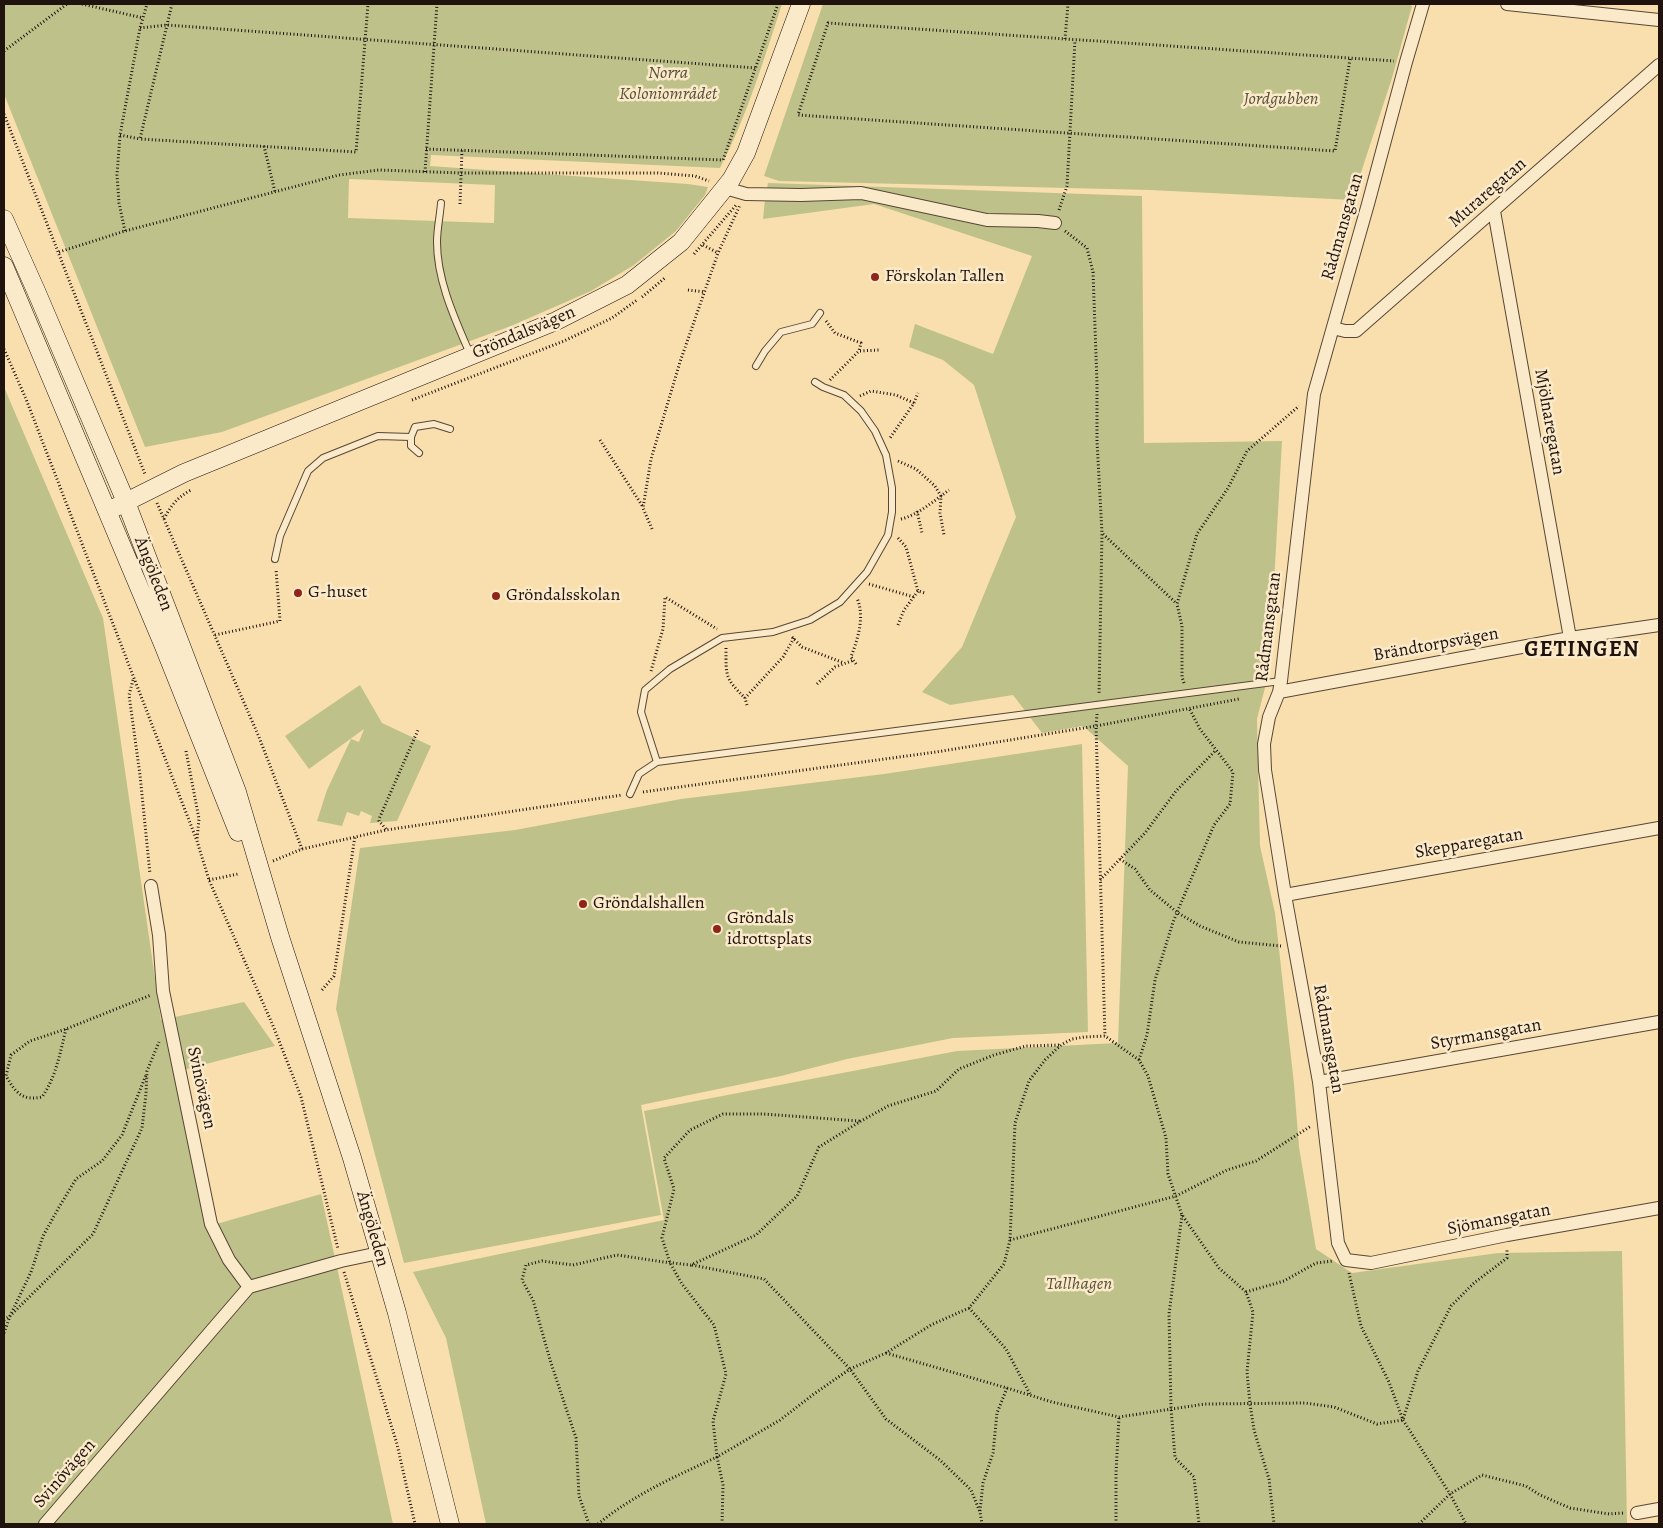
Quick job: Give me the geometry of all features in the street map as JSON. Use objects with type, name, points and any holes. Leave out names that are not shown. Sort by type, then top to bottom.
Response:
[{"type":"main road","name":"Gröndalsvägen","points":[[108,511],[184,473],[556,321],[627,284],[681,242],[725,188],[746,153],[801,4]]},
{"type":"main road","name":"Ängöleden","points":[[4,219],[126,502],[237,792],[280,937],[352,1158],[397,1313],[450,1524]]},
{"type":"main road","name":"Ängöleden","points":[[4,266],[163,644],[280,937]]},
{"type":"street","name":"Rådmansgatan","points":[[1346,1260],[1338,1243],[1319,1082],[1285,895],[1265,770],[1264,744],[1269,716],[1280,686],[1314,394],[1406,62],[1424,4]]},
{"type":"street","points":[[1507,4],[1659,20]]},
{"type":"street","name":"Muraregatan","points":[[1333,328],[1356,331],[1494,212],[1659,65]]},
{"type":"street","points":[[725,188],[746,194],[861,193],[987,220],[1055,223]]},
{"type":"street","name":"Mjölnaregatan","points":[[1494,212],[1570,638]]},
{"type":"street","name":"Brändtorpsvägen","points":[[1280,686],[1659,625]]},
{"type":"street","name":"Skepparegatan","points":[[1285,895],[1659,828]]},
{"type":"street","name":"Svinövägen","points":[[45,1524],[249,1288],[229,1260],[211,1224],[163,990],[159,935],[151,886]]},
{"type":"street","name":"Styrmansgatan","points":[[1319,1082],[1659,1022]]},
{"type":"street","name":"Sjömansgatan","points":[[1346,1260],[1371,1263],[1507,1235],[1659,1208]]},
{"type":"street","points":[[249,1288],[340,1260],[379,1253]]},
{"type":"street","points":[[1637,1513],[1659,1509]]},
{"type":"lane","points":[[441,203],[437,243],[441,274],[450,309],[471,356]]},
{"type":"lane","points":[[756,366],[765,351],[781,332],[812,324],[820,313]]},
{"type":"lane","points":[[657,762],[641,712],[645,690],[670,669],[722,638],[773,632],[810,620],[840,602],[866,572],[888,535],[892,512],[892,488],[885,452],[875,431],[861,411],[844,395],[815,382]]},
{"type":"lane","points":[[419,453],[411,446],[411,437],[415,428],[434,424],[450,428]]},
{"type":"lane","points":[[275,559],[280,536],[308,471],[318,462],[323,458],[378,436],[411,437]]},
{"type":"lane","points":[[630,794],[639,774],[657,762],[1187,693],[1280,686]]},
{"type":"path","points":[[4,51],[67,4]]},
{"type":"path","points":[[82,4],[143,18]]},
{"type":"path","points":[[126,232],[119,203],[117,175],[120,135],[140,28],[147,4]]},
{"type":"path","points":[[140,139],[172,4]]},
{"type":"path","points":[[120,135],[140,139],[356,152],[368,4]]},
{"type":"path","points":[[425,172],[437,4]]},
{"type":"path","points":[[426,149],[722,160],[778,4]]},
{"type":"path","points":[[1065,39],[1068,4]]},
{"type":"path","points":[[1350,58],[1335,152],[798,115],[828,23],[1075,40],[1350,58],[1406,62]]},
{"type":"path","points":[[140,28],[167,25],[756,68]]},
{"type":"path","points":[[1075,40],[1067,186],[1055,223],[1087,248],[1093,272],[1097,441],[1102,533],[1096,726],[1105,1036]]},
{"type":"path","points":[[264,146],[275,192]]},
{"type":"path","points":[[460,204],[462,150]]},
{"type":"path","points":[[59,252],[126,232],[339,175],[379,170],[461,173],[658,173],[695,176],[725,188]]},
{"type":"path","points":[[643,508],[651,459],[680,362],[718,253],[746,194]]},
{"type":"path","points":[[703,245],[718,253]]},
{"type":"path","points":[[688,290],[705,292]]},
{"type":"path","points":[[820,313],[835,334],[861,343],[859,351],[823,387]]},
{"type":"path","points":[[4,349],[26,399],[197,841],[209,880],[274,1028],[301,1097],[340,1260],[397,1444],[415,1524]]},
{"type":"path","points":[[859,351],[880,350]]},
{"type":"path","points":[[849,400],[872,391],[896,395],[914,404]]},
{"type":"path","points":[[918,394],[885,452],[916,469],[935,486],[941,496],[940,513],[944,535]]},
{"type":"path","points":[[1139,1060],[1147,1035],[1155,980],[1178,913],[1214,825],[1230,804],[1233,772],[1200,729],[1189,708],[1182,677],[1182,626],[1177,604],[1197,534],[1228,488],[1247,451],[1314,394]]},
{"type":"path","points":[[600,440],[643,508],[652,529]]},
{"type":"path","points":[[918,592],[906,547],[890,524],[917,512],[949,490]]},
{"type":"path","points":[[917,512],[922,534]]},
{"type":"path","points":[[1102,533],[1177,604]]},
{"type":"path","points":[[215,635],[280,621],[275,559]]},
{"type":"path","points":[[859,581],[914,597]]},
{"type":"path","points":[[817,684],[835,667],[844,663],[855,662],[851,657],[859,634],[860,606],[853,588]]},
{"type":"path","points":[[918,592],[925,593]]},
{"type":"path","points":[[898,625],[904,610],[918,592]]},
{"type":"path","points":[[784,628],[802,647],[844,663]]},
{"type":"path","points":[[747,705],[745,698],[783,657],[794,638]]},
{"type":"path","points":[[133,679],[129,695],[140,775],[151,886]]},
{"type":"path","points":[[272,861],[302,849],[386,830],[936,752],[1096,726],[1243,698]]},
{"type":"path","points":[[386,830],[379,819],[418,730]]},
{"type":"path","points":[[1100,881],[1145,833],[1176,791],[1216,750]]},
{"type":"path","points":[[186,751],[199,819],[197,841]]},
{"type":"path","points":[[322,990],[334,976],[355,836]]},
{"type":"path","points":[[1120,860],[1135,869],[1150,890],[1178,913],[1200,926],[1239,942],[1294,946]]},
{"type":"path","points":[[209,880],[238,874]]},
{"type":"path","points":[[66,1029],[51,1085],[42,1097],[31,1099],[15,1092],[6,1076],[11,1055],[30,1041],[66,1029],[163,990]]},
{"type":"path","points":[[4,1333],[31,1272],[43,1236],[76,1178],[102,1161],[122,1135],[155,1053],[168,1013]]},
{"type":"path","points":[[598,1524],[619,1507],[652,1488],[717,1457],[780,1420],[850,1369],[886,1353],[931,1325],[969,1308],[1004,1264],[1010,1240],[1015,1123],[1029,1081],[1045,1060],[1061,1044],[1072,1039],[1105,1036],[1139,1060],[1148,1076],[1166,1138],[1168,1174],[1182,1215],[1219,1268],[1246,1292],[1253,1312],[1247,1372],[1250,1404],[1254,1430],[1269,1479],[1274,1524]]},
{"type":"path","points":[[692,1265],[756,1235],[797,1196],[819,1147],[861,1121],[888,1106],[936,1091],[959,1069],[994,1054],[1026,1046],[1061,1044]]},
{"type":"path","points":[[4,1320],[93,1234],[142,1128],[147,1071]]},
{"type":"path","points":[[722,1524],[723,1485],[717,1457],[713,1421],[726,1374],[714,1325],[682,1284],[670,1263],[662,1238],[674,1189],[664,1158],[690,1130],[723,1114],[763,1114],[861,1121]]},
{"type":"path","points":[[1010,1240],[1176,1196],[1227,1170],[1256,1161],[1313,1125],[1324,1121]]},
{"type":"path","points":[[1182,1215],[1168,1314],[1171,1408],[1175,1458],[1194,1477],[1199,1524]]},
{"type":"path","points":[[1403,1420],[1418,1371],[1451,1306],[1474,1283],[1507,1258],[1507,1235]]},
{"type":"path","points":[[589,1524],[579,1496],[576,1438],[550,1363],[533,1300],[522,1280],[526,1264],[542,1261],[573,1265],[617,1255],[692,1265],[764,1279],[850,1369],[886,1419],[940,1460],[971,1490],[980,1512],[982,1524]]},
{"type":"path","points":[[1246,1292],[1284,1281],[1316,1263],[1346,1260],[1361,1326],[1389,1382],[1403,1420],[1450,1494],[1466,1524]]},
{"type":"path","points":[[969,1308],[1006,1349],[1031,1396]]},
{"type":"path","points":[[886,1353],[1081,1410],[1119,1417],[1205,1404],[1305,1403],[1334,1407],[1377,1424],[1403,1420]]},
{"type":"path","points":[[980,1512],[983,1483],[992,1453],[997,1413],[1007,1388]]},
{"type":"path","points":[[1116,1524],[1119,1417]]},
{"type":"path","points":[[1419,1524],[1450,1494],[1482,1475],[1526,1486],[1540,1495],[1570,1508],[1609,1514],[1637,1513]]},
{"type":"green space","name":"Norra Koloniområdet","points":[[4,4],[782,4],[747,108],[720,168],[431,155],[430,166],[708,187],[705,195],[676,231],[634,265],[591,291],[511,326],[222,432],[145,447],[4,94]],"holes":[[[349,179],[495,185],[494,223],[348,218]]]},
{"type":"green space","name":"Jordgubben","points":[[823,4],[1408,4],[1412,6],[1392,78],[1352,200],[1150,190],[779,181],[764,176]]},
{"type":"green space","name":"Tallhagen","points":[[768,183],[1142,196],[1144,443],[1282,441],[1269,672],[1257,719],[1260,846],[1275,913],[1299,1147],[1316,1249],[1352,1273],[1498,1253],[1622,1251],[1627,1524],[486,1524],[446,1338],[413,1272],[664,1220],[644,1111],[957,1051],[1118,1043],[1128,766],[1083,726],[1042,733],[1013,695],[950,705],[922,692],[962,647],[1016,517],[974,385],[943,360],[909,347],[915,324],[993,354],[1032,256],[874,204],[763,219]]},
{"type":"green space","points":[[4,387],[103,618],[161,1020],[244,1002],[275,1046],[183,1070],[213,1225],[321,1194],[393,1524],[4,1524]]},
{"type":"green space","points":[[360,685],[382,723],[431,746],[397,821],[370,823],[372,816],[361,811],[359,816],[347,812],[342,826],[317,821],[327,790],[351,739],[359,742],[364,729],[309,769],[285,736]]},
{"type":"green space","name":"Gröndals idrottsplats","points":[[1082,744],[1088,1032],[953,1038],[847,1059],[781,1076],[641,1105],[661,1215],[404,1263],[336,1009],[360,848],[515,830],[681,799],[884,774]]},
{"type":"place","name":"Förskolan Tallen","points":[[875,277]]},
{"type":"place","name":"G-huset","points":[[298,593]]},
{"type":"place","name":"Gröndalsskolan","points":[[496,596]]},
{"type":"place","name":"Gröndalshallen","points":[[583,904]]},
{"type":"place","name":"Gröndals idrottsplats","points":[[717,929]]},
{"type":"district","name":"GETINGEN","points":[[1582,651]]}]
